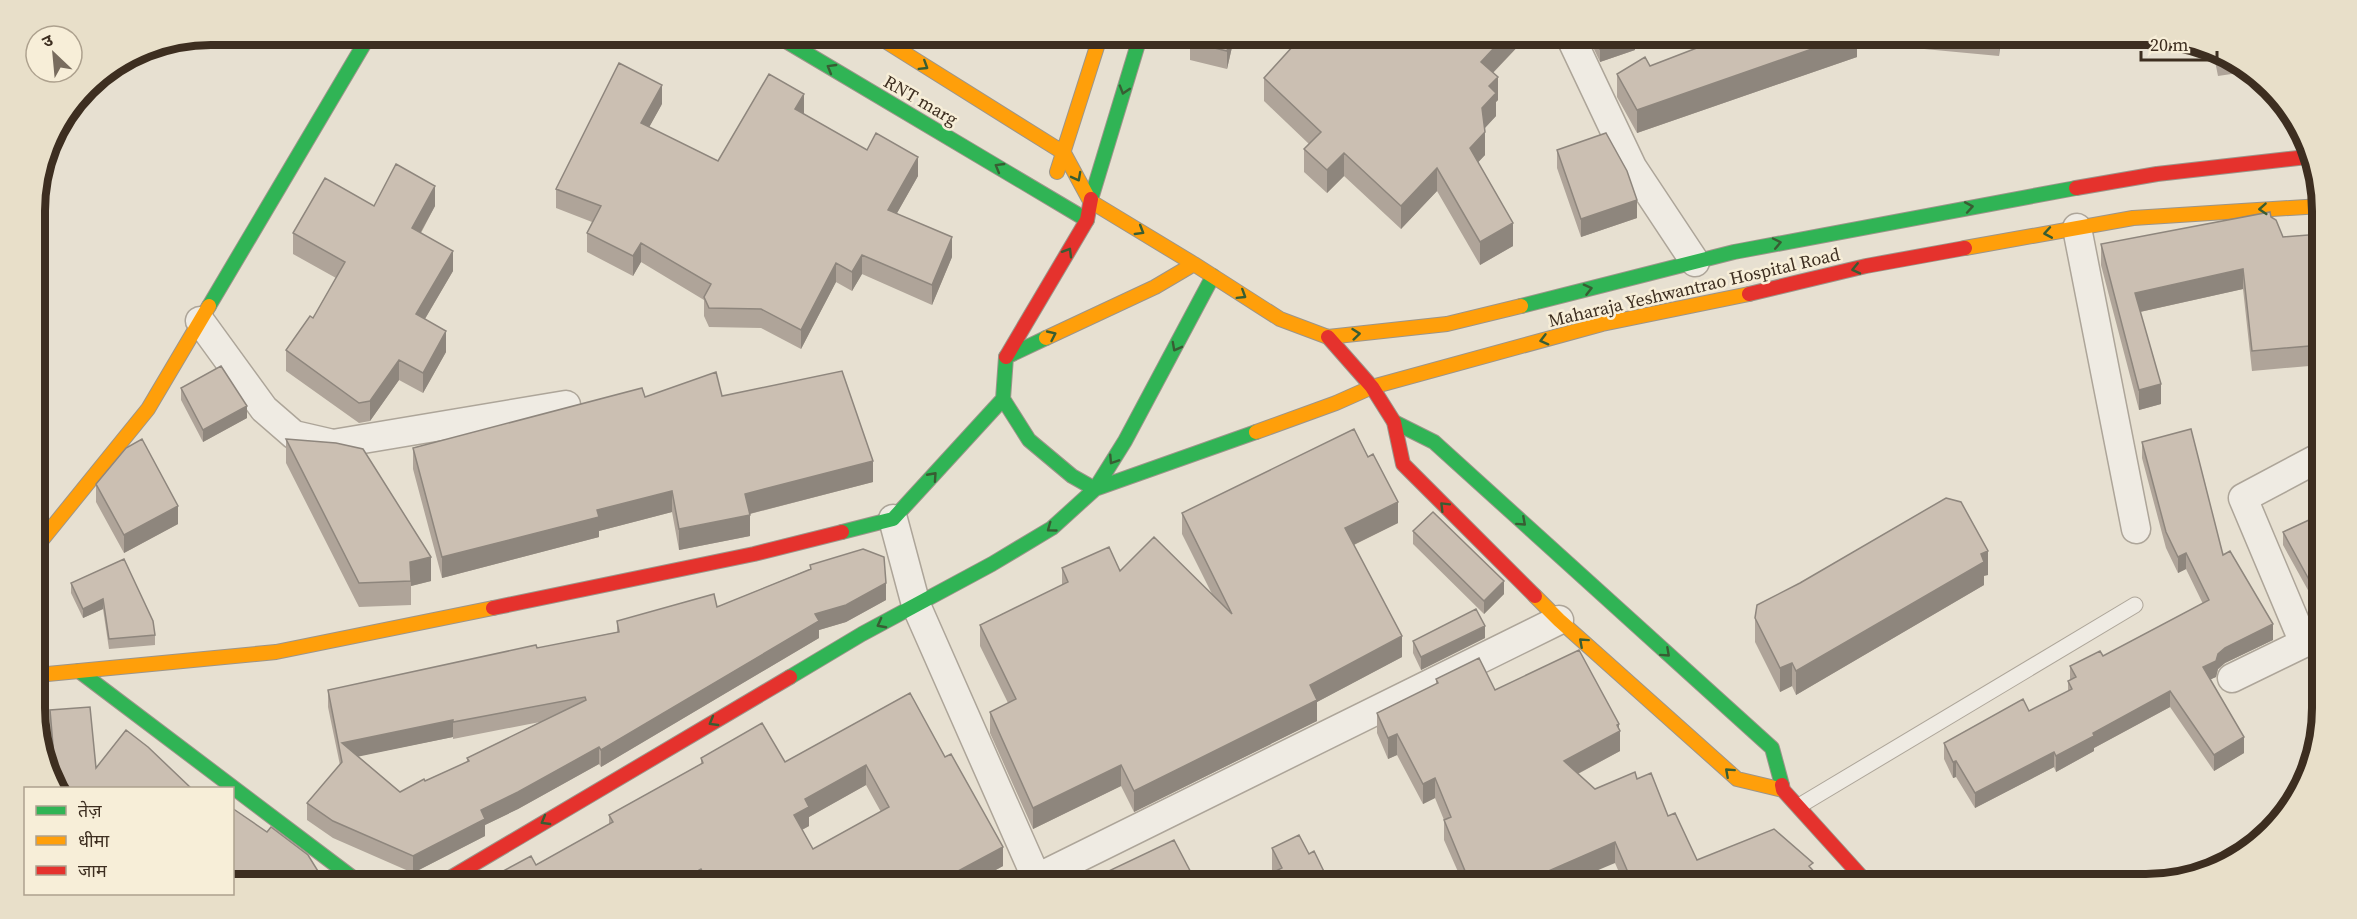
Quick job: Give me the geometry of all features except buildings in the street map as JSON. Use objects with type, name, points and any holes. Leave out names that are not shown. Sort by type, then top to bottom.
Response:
[{"type":"main road","points":[[45,536],[148,409],[363,45]]},
{"type":"main road","name":"RNT marg","points":[[793,45],[1087,220]]},
{"type":"main road","name":"RNT marg","points":[[892,45],[1064,153]]},
{"type":"main road","points":[[1050,196],[1098,45]]},
{"type":"main road","points":[[1095,489],[1072,476],[1029,440],[1003,399],[1006,357],[1087,220],[1090,201],[1138,45]]},
{"type":"main road","points":[[1064,153],[1090,201]]},
{"type":"main road","name":"Maharaja Yeshwantrao Hospital Road","points":[[1090,201],[1280,319],[1328,337],[1447,324],[1780,242],[1897,220],[2157,174],[2303,157]]},
{"type":"main road","name":"Maharaja Yeshwantrao Hospital Road","points":[[1095,489],[1336,403],[1372,387],[1602,324],[1781,287],[1866,266],[2133,218],[2312,207]]},
{"type":"main road","points":[[1006,357],[1155,287],[1194,264]]},
{"type":"main road","points":[[457,874],[842,646],[992,564],[1052,528],[1095,489],[1125,441],[1213,276]]},
{"type":"main road","points":[[1328,337],[1372,387],[1394,422],[1402,464],[1559,620],[1737,779],[1783,790]]},
{"type":"main road","points":[[45,674],[276,652],[754,554],[893,519],[1003,399]]},
{"type":"main road","points":[[1394,422],[1434,442],[1772,748],[1783,790],[1859,874]]},
{"type":"main road","points":[[79,671],[233,787]]},
{"type":"main road","points":[[234,788],[348,874]]},
{"type":"street","points":[[1574,45],[1632,167],[1695,262]]},
{"type":"street","points":[[2077,228],[2136,529]]},
{"type":"street","points":[[200,321],[264,409],[294,435],[333,444],[566,405]]},
{"type":"street","points":[[2232,678],[2304,643],[2243,498],[2312,461]]},
{"type":"street","points":[[893,519],[916,605],[1030,874]]},
{"type":"street","points":[[1049,874],[1559,620]]},
{"type":"lane","points":[[1799,807],[2135,605]]},
{"type":"traffic: fast","points":[[209,306],[363,45]]},
{"type":"traffic: fast","points":[[793,45],[1087,220]]},
{"type":"traffic: fast","points":[[1091,199],[1138,45]]},
{"type":"traffic: fast","points":[[1521,306],[1734,252],[2076,188]]},
{"type":"traffic: fast","points":[[1046,338],[1006,357],[1003,399],[1029,440],[1072,476],[1095,489],[1125,441],[1213,276]]},
{"type":"traffic: fast","points":[[842,532],[893,519],[1003,399]]},
{"type":"traffic: fast","points":[[1394,422],[1434,442],[1772,748],[1782,785]]},
{"type":"traffic: fast","points":[[790,677],[1052,528],[1095,489],[1256,432]]},
{"type":"traffic: fast","points":[[79,671],[233,787]]},
{"type":"traffic: fast","points":[[234,788],[348,874]]},
{"type":"traffic: slow","points":[[892,45],[1064,153],[1090,201],[1194,264]]},
{"type":"traffic: slow","points":[[1057,172],[1097,45]]},
{"type":"traffic: slow","points":[[1965,248],[2133,218],[2312,207]]},
{"type":"traffic: slow","points":[[1046,338],[1155,287],[1194,264],[1280,319],[1328,337],[1447,324],[1521,306]]},
{"type":"traffic: slow","points":[[1256,432],[1336,403],[1372,387],[1602,324],[1749,294]]},
{"type":"traffic: slow","points":[[45,536],[148,409],[209,306]]},
{"type":"traffic: slow","points":[[1535,596],[1737,779],[1783,790]]},
{"type":"traffic: slow","points":[[45,674],[276,652],[493,608]]},
{"type":"traffic: jam","points":[[2076,188],[2157,174],[2303,157]]},
{"type":"traffic: jam","points":[[1006,357],[1087,220],[1091,199]]},
{"type":"traffic: jam","points":[[1749,294],[1866,266],[1965,248]]},
{"type":"traffic: jam","points":[[1328,337],[1372,387],[1394,422],[1403,464],[1535,596]]},
{"type":"traffic: jam","points":[[493,608],[754,554],[842,532]]},
{"type":"traffic: jam","points":[[457,874],[790,677]]},
{"type":"traffic: jam","points":[[1782,785],[1783,790],[1859,874]]}]
